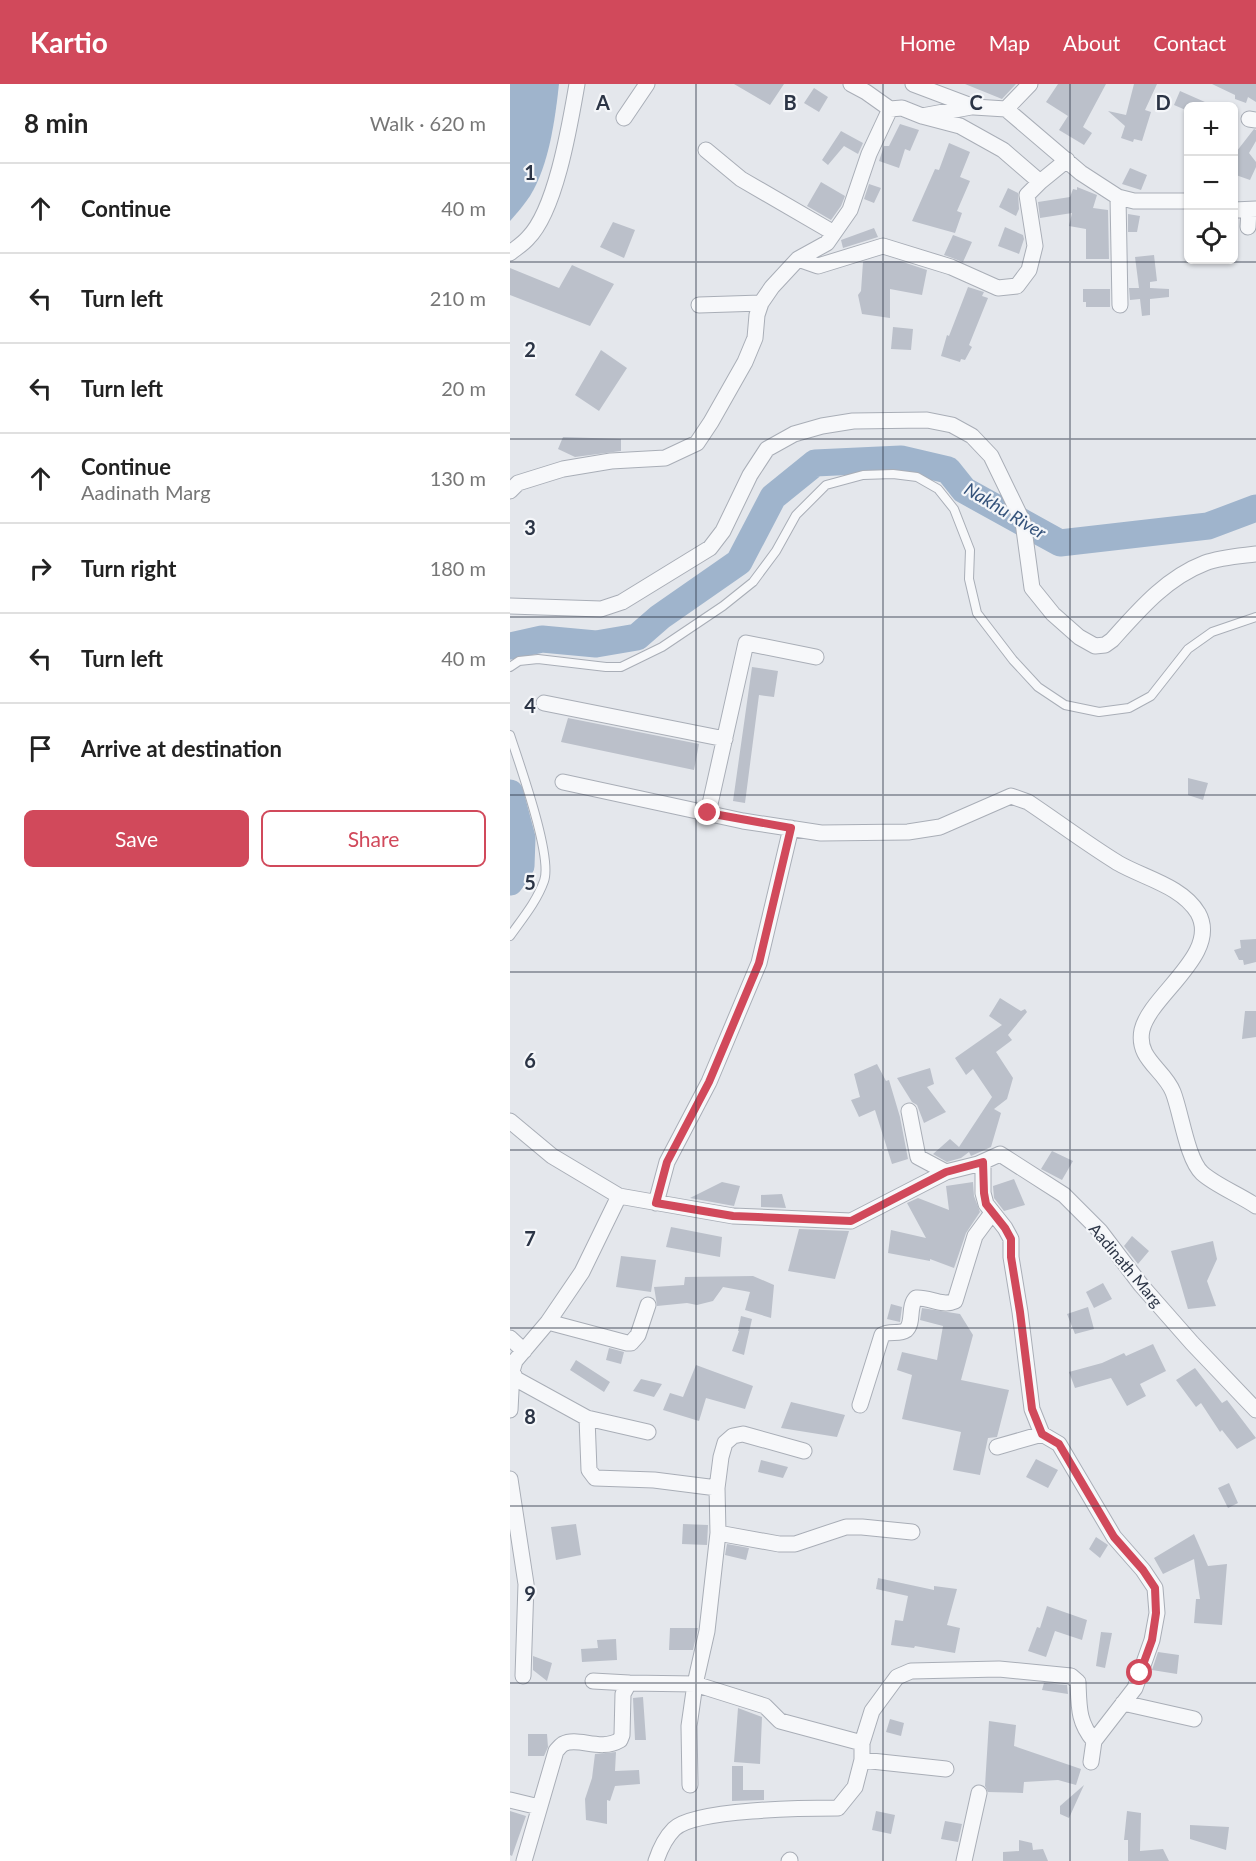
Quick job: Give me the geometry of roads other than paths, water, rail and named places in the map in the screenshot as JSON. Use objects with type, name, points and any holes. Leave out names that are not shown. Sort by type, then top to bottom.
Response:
[{"type":"street","points":[[510,253],[529,238],[540,220],[555,184],[577,84]]},
{"type":"street","points":[[624,118],[648,84]]},
{"type":"street","points":[[851,84],[890,109],[902,108],[960,126],[1003,150],[1040,182]]},
{"type":"street","points":[[913,84],[974,107]]},
{"type":"street","points":[[1006,109],[1030,84]]},
{"type":"street","points":[[922,116],[974,107],[1006,109],[1091,181],[1118,197],[1134,201],[1184,201]]},
{"type":"street","points":[[510,491],[518,483],[563,469],[611,461],[665,458],[697,443],[746,363],[755,338],[757,315],[761,303],[772,286],[798,260],[827,243],[850,210],[869,154],[890,109]]},
{"type":"street","points":[[706,150],[741,179],[834,233]]},
{"type":"street","points":[[798,260],[818,266],[883,246],[951,267],[998,288],[1017,286],[1029,270],[1035,246],[1027,195],[1067,160]]},
{"type":"street","points":[[1118,197],[1120,305]]},
{"type":"street","points":[[1246,210],[1248,227]]},
{"type":"street","points":[[699,305],[761,303]]},
{"type":"street","points":[[510,606],[601,609],[622,602],[710,548],[723,531],[750,476],[767,449],[794,434],[822,426],[853,422],[927,420],[952,425],[972,436],[991,456],[1023,522],[1032,588],[1053,614],[1079,638],[1095,646],[1105,645],[1112,640],[1147,601],[1185,573],[1207,562],[1256,554]]},
{"type":"street","points":[[708,813],[746,643],[816,657]]},
{"type":"street","points":[[544,703],[725,739]]},
{"type":"street","points":[[563,782],[708,813],[821,833],[908,832],[940,827],[1011,796],[1028,802],[1118,863],[1180,894],[1199,915],[1203,936],[1188,967],[1146,1019],[1142,1031],[1142,1045],[1147,1059],[1173,1090],[1189,1147],[1201,1172],[1256,1206]]},
{"type":"street","points":[[656,1203],[667,1162],[709,1082],[759,963],[791,828]]},
{"type":"street","points":[[909,1111],[918,1157],[946,1172]]},
{"type":"street","points":[[510,1121],[552,1156],[618,1196],[733,1216],[851,1221],[946,1172],[981,1163],[986,1204],[1011,1239],[1011,1257],[1032,1409],[1042,1434],[1059,1444],[1114,1537],[1143,1570],[1155,1588],[1156,1613],[1152,1640],[1135,1688],[1094,1741],[1091,1762]]},
{"type":"street","name":"Aadinath Marg","points":[[981,1163],[1000,1154],[1064,1196],[1100,1231],[1141,1285],[1256,1410]]},
{"type":"street","points":[[510,1410],[512,1371],[515,1361],[548,1322],[582,1272],[618,1196]]},
{"type":"street","points":[[860,1405],[882,1335],[888,1331],[901,1332],[909,1326],[912,1302],[916,1298],[945,1303],[955,1301],[975,1236],[992,1213]]},
{"type":"street","points":[[548,1322],[631,1343],[638,1335],[648,1305]]},
{"type":"street","points":[[510,1338],[524,1351]]},
{"type":"street","points":[[512,1371],[516,1379],[587,1418],[648,1432]]},
{"type":"street","points":[[587,1418],[590,1470],[595,1478],[654,1480],[717,1488]]},
{"type":"street","points":[[690,1785],[689,1726],[695,1684],[707,1631],[718,1533],[717,1488],[725,1443],[733,1436],[744,1434],[804,1451]]},
{"type":"street","points":[[997,1447],[1042,1434]]},
{"type":"street","points":[[510,1479],[526,1584],[524,1676]]},
{"type":"street","points":[[718,1533],[779,1544],[795,1544],[846,1527],[912,1532]]},
{"type":"street","points":[[656,1861],[661,1846],[675,1827],[690,1821],[714,1815],[792,1808],[838,1808],[855,1787],[862,1760],[862,1743],[872,1711],[897,1677],[910,1671],[999,1669],[1071,1676],[1078,1682],[1080,1714],[1084,1729],[1094,1741]]},
{"type":"street","points":[[593,1681],[695,1684],[765,1706],[780,1721],[862,1743]]},
{"type":"street","points":[[524,1861],[556,1751],[563,1744],[607,1746],[620,1740],[623,1694],[629,1683]]},
{"type":"street","points":[[1123,1703],[1194,1719]]},
{"type":"street","points":[[862,1760],[946,1769]]},
{"type":"street","points":[[964,1861],[979,1792]]},
{"type":"street","points":[[510,1800],[539,1807]]},
{"type":"lane","points":[[510,667],[519,661],[538,659],[621,667],[662,647],[723,606],[753,582],[776,551],[796,515],[826,485],[863,475],[893,474],[917,477],[938,489],[954,509],[970,550],[969,579],[977,613],[1012,660],[1038,687],[1065,705],[1099,712],[1129,708],[1151,696],[1188,649],[1212,632],[1256,617]]},
{"type":"lane","points":[[510,735],[542,842],[546,864],[545,879],[538,894],[510,936]]},
{"type":"water","points":[[510,84],[559,84],[553,127],[537,184],[510,221]]},
{"type":"waterway","name":"Nakhu River","points":[[510,646],[542,639],[596,644],[637,637],[660,617],[739,562],[773,497],[815,463],[901,459],[948,470],[964,490],[1060,543],[1208,526],[1256,508]]},
{"type":"waterway","name":"Nakhu River","points":[[510,793],[522,838],[521,866],[510,882]]}]
